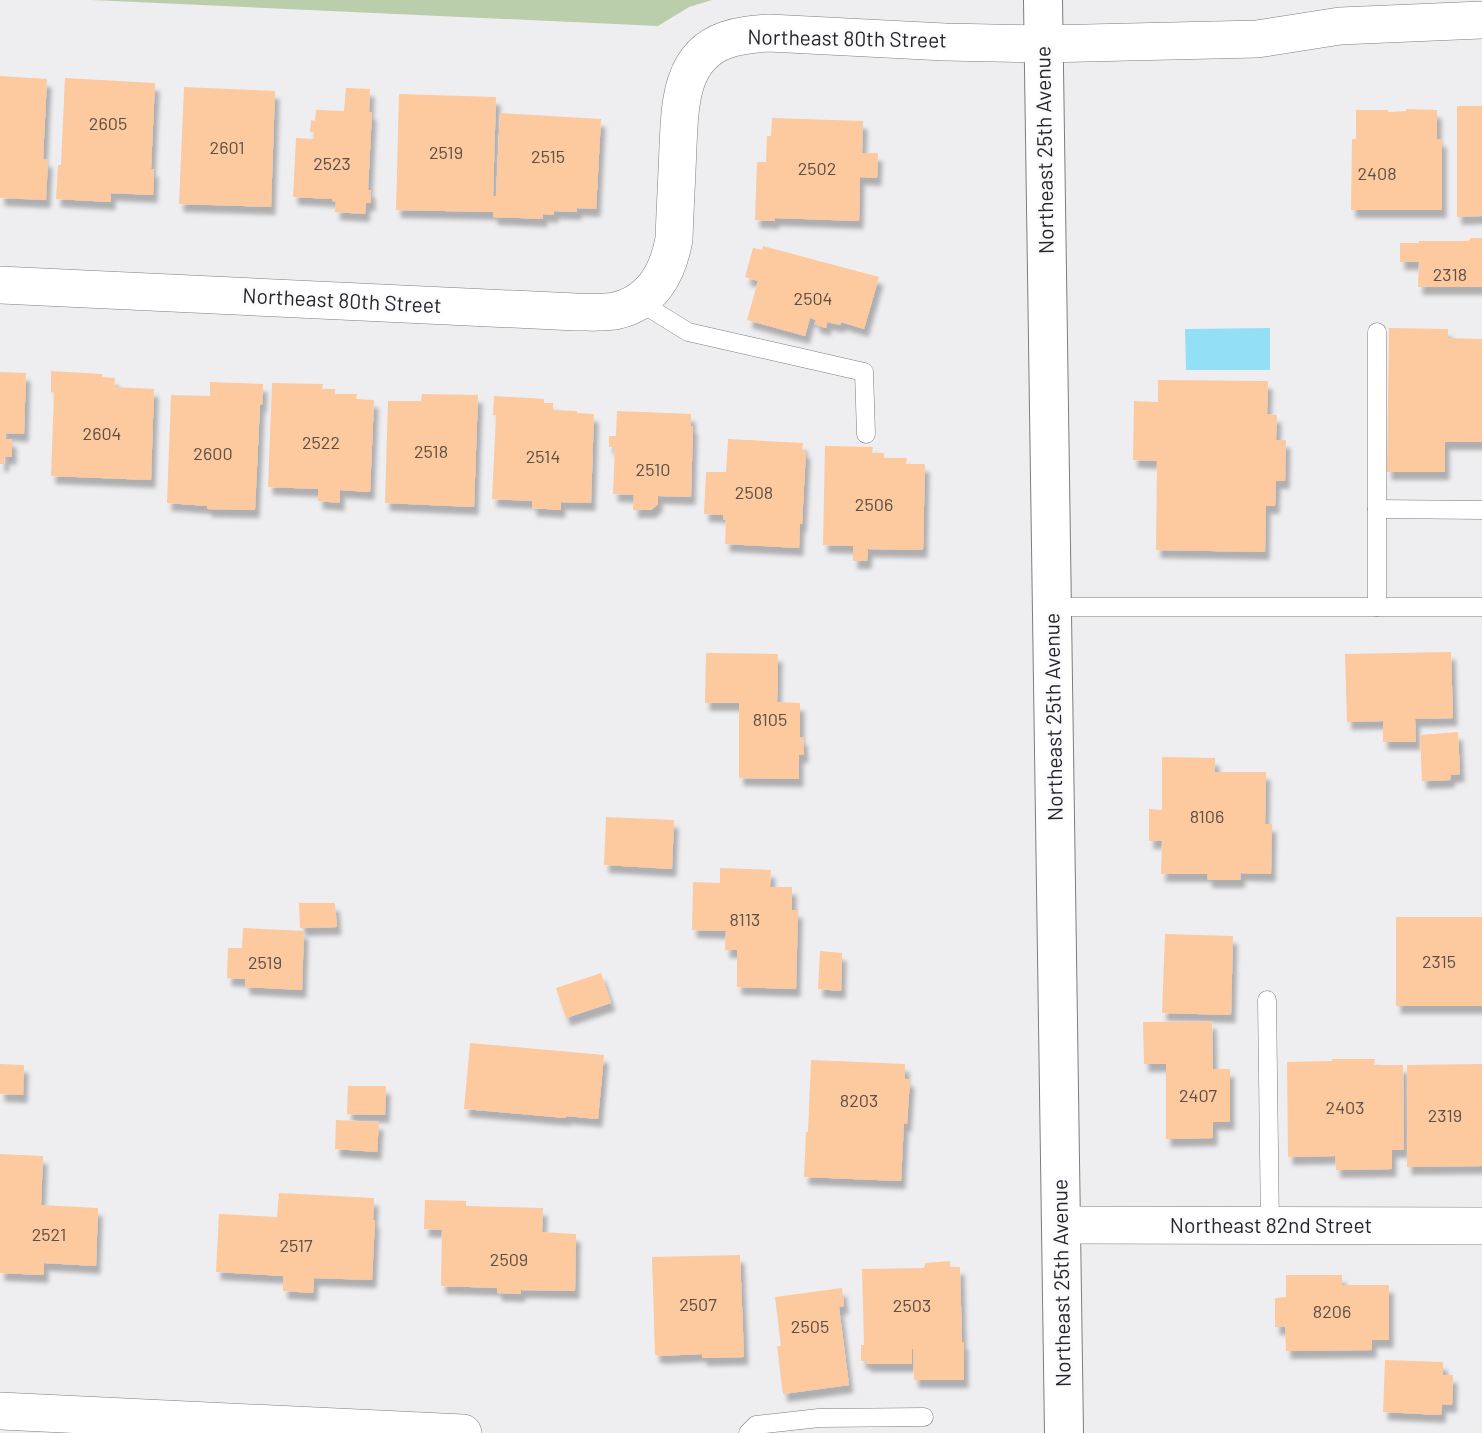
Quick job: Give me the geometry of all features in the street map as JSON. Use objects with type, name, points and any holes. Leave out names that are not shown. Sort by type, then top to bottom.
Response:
[{"type":"street","name":"Northeast 25th Avenue","points":[[1043,0],[1064,1433]]},
{"type":"street","name":"Northeast 80th Street","points":[[0,285],[576,312],[614,311],[633,305],[647,295],[666,270],[674,239],[683,87],[699,58],[724,40],[769,33],[1044,44],[1257,39],[1340,26],[1482,20]]},
{"type":"street","name":"Northeast 82nd Street","points":[[1061,1225],[1482,1226]]},
{"type":"street","points":[[0,1411],[463,1433]]},
{"type":"lane","points":[[638,301],[688,332],[864,372],[866,434]]},
{"type":"lane","points":[[1377,332],[1377,607]]},
{"type":"lane","points":[[1377,509],[1482,510]]},
{"type":"lane","points":[[1052,607],[1482,607]]},
{"type":"lane","points":[[1267,1000],[1270,1226]]},
{"type":"lane","points":[[748,1433],[756,1425],[819,1418],[924,1417]]},
{"type":"green space","points":[[91,0],[712,0],[689,7],[658,26]]},
{"type":"water","points":[[1270,328],[1270,370],[1186,370],[1185,329]]},
{"type":"building","points":[[0,76],[47,79],[43,159],[48,160],[46,200],[0,198]]},
{"type":"building","points":[[65,78],[155,83],[151,169],[154,169],[153,195],[111,193],[111,202],[56,199],[58,165],[61,165]]},
{"type":"building","points":[[184,87],[275,91],[271,207],[179,204]]},
{"type":"building","points":[[346,88],[370,89],[369,112],[372,112],[368,190],[371,190],[371,203],[366,203],[365,214],[335,212],[336,202],[332,199],[293,197],[296,138],[314,139],[314,132],[310,132],[311,120],[315,121],[316,110],[344,111]]},
{"type":"building","points":[[399,94],[496,97],[493,196],[496,196],[500,113],[601,119],[596,209],[554,211],[554,215],[543,214],[543,219],[493,217],[493,212],[396,210]]},
{"type":"building","points":[[1457,106],[1482,106],[1482,216],[1457,217]]},
{"type":"building","points":[[1406,109],[1437,110],[1437,139],[1442,139],[1442,210],[1351,210],[1352,139],[1356,139],[1356,110],[1388,112]]},
{"type":"building","points":[[772,118],[863,121],[862,153],[878,153],[877,178],[860,177],[859,221],[775,218],[775,221],[755,220],[757,162],[766,162],[767,136],[771,136]]},
{"type":"building","points":[[1471,238],[1482,238],[1482,287],[1418,287],[1419,262],[1400,262],[1400,243],[1468,241]]},
{"type":"building","points":[[763,246],[879,277],[864,329],[841,322],[840,325],[827,322],[826,328],[814,324],[816,320],[810,318],[805,336],[747,320],[758,281],[745,277],[753,248],[762,250]]},
{"type":"building","points":[[1389,328],[1448,329],[1448,338],[1482,339],[1482,442],[1445,442],[1445,472],[1387,472]]},
{"type":"building","points":[[51,371],[102,374],[102,377],[115,378],[114,387],[154,389],[151,480],[51,476],[54,393],[51,392]]},
{"type":"building","points":[[0,372],[26,373],[24,434],[6,433],[5,439],[12,439],[12,457],[5,456],[4,464],[0,464]]},
{"type":"building","points":[[1158,380],[1268,381],[1267,414],[1277,415],[1276,440],[1286,440],[1285,481],[1276,481],[1275,506],[1266,506],[1265,552],[1156,550],[1157,461],[1133,460],[1134,401],[1158,402]]},
{"type":"building","points":[[210,382],[263,384],[255,510],[207,509],[207,506],[167,503],[171,395],[210,396]]},
{"type":"building","points":[[272,383],[323,384],[322,389],[335,389],[335,394],[357,394],[356,399],[374,400],[370,492],[340,490],[340,503],[318,501],[318,489],[268,487]]},
{"type":"building","points":[[422,394],[478,395],[474,507],[385,503],[388,401],[421,401]]},
{"type":"building","points":[[494,396],[544,399],[544,403],[553,403],[553,410],[594,414],[591,503],[561,502],[561,510],[532,508],[532,501],[492,499],[496,415],[493,415]]},
{"type":"building","points":[[617,411],[691,414],[691,497],[658,496],[658,504],[651,510],[633,510],[634,495],[613,494],[615,447],[609,447],[609,436],[616,436]]},
{"type":"building","points":[[728,439],[803,443],[802,450],[806,450],[799,548],[725,544],[726,520],[723,520],[723,515],[704,514],[706,472],[726,472]]},
{"type":"building","points":[[825,446],[873,447],[872,453],[884,453],[884,458],[907,458],[906,464],[925,464],[923,550],[868,549],[867,561],[853,561],[853,546],[823,545]]},
{"type":"building","points":[[1451,652],[1453,718],[1415,719],[1416,742],[1383,742],[1383,721],[1347,722],[1345,654]]},
{"type":"building","points":[[706,653],[778,654],[777,702],[800,703],[800,737],[803,737],[804,755],[799,755],[799,779],[739,778],[739,703],[705,703]]},
{"type":"building","points":[[1458,732],[1460,774],[1451,775],[1450,780],[1422,781],[1420,735]]},
{"type":"building","points":[[1162,757],[1215,758],[1215,772],[1266,772],[1265,824],[1272,824],[1271,874],[1241,873],[1240,880],[1208,880],[1207,874],[1161,874],[1162,841],[1149,841],[1149,809],[1162,810]]},
{"type":"building","points":[[606,817],[674,820],[672,869],[604,865]]},
{"type":"building","points":[[720,868],[771,870],[770,887],[792,887],[792,910],[798,910],[796,989],[737,987],[737,950],[725,950],[726,931],[692,930],[693,882],[720,883]]},
{"type":"building","points":[[299,903],[335,903],[337,927],[300,928]]},
{"type":"building","points":[[1396,917],[1482,917],[1482,1006],[1396,1006]]},
{"type":"building","points":[[243,928],[304,931],[302,990],[245,987],[245,979],[227,978],[228,948],[242,948]]},
{"type":"building","points":[[1165,934],[1233,936],[1231,1015],[1162,1013]]},
{"type":"building","points":[[820,951],[842,953],[841,991],[818,989]]},
{"type":"building","points":[[601,973],[611,1003],[566,1018],[556,988]]},
{"type":"building","points":[[1212,1021],[1213,1069],[1230,1069],[1230,1122],[1213,1122],[1213,1138],[1166,1139],[1166,1064],[1144,1064],[1143,1022]]},
{"type":"building","points":[[470,1043],[604,1055],[598,1119],[464,1109]]},
{"type":"building","points":[[1375,1059],[1374,1065],[1403,1065],[1404,1150],[1392,1150],[1392,1169],[1336,1170],[1335,1156],[1288,1157],[1287,1062]]},
{"type":"building","points":[[811,1060],[905,1064],[905,1079],[910,1079],[907,1124],[904,1123],[901,1181],[804,1177]]},
{"type":"building","points":[[0,1064],[24,1065],[23,1095],[0,1094]]},
{"type":"building","points":[[1482,1064],[1482,1166],[1407,1167],[1407,1065]]},
{"type":"building","points":[[348,1086],[386,1086],[385,1115],[347,1114]]},
{"type":"building","points":[[336,1120],[379,1122],[377,1152],[335,1149]]},
{"type":"building","points":[[0,1154],[43,1156],[41,1205],[98,1208],[96,1266],[44,1263],[44,1275],[0,1273]]},
{"type":"building","points":[[279,1193],[374,1198],[372,1280],[314,1278],[313,1293],[283,1291],[283,1276],[216,1272],[219,1214],[277,1217]]},
{"type":"building","points":[[425,1200],[466,1201],[466,1206],[543,1208],[542,1232],[576,1234],[575,1291],[521,1290],[521,1294],[497,1293],[497,1288],[441,1286],[442,1230],[424,1229]]},
{"type":"building","points":[[740,1255],[744,1357],[655,1355],[652,1257]]},
{"type":"building","points":[[950,1261],[950,1267],[960,1267],[964,1380],[914,1380],[913,1349],[912,1364],[866,1364],[866,1361],[861,1361],[861,1345],[864,1345],[862,1269],[924,1268],[925,1263]]},
{"type":"building","points":[[1286,1275],[1342,1275],[1342,1285],[1389,1285],[1389,1340],[1372,1340],[1372,1350],[1286,1351],[1285,1327],[1275,1327],[1275,1298],[1286,1297]]},
{"type":"building","points":[[842,1288],[844,1306],[839,1307],[849,1385],[783,1394],[775,1297]]},
{"type":"building","points":[[1385,1360],[1443,1362],[1443,1375],[1453,1375],[1452,1405],[1442,1404],[1441,1415],[1383,1412]]}]
